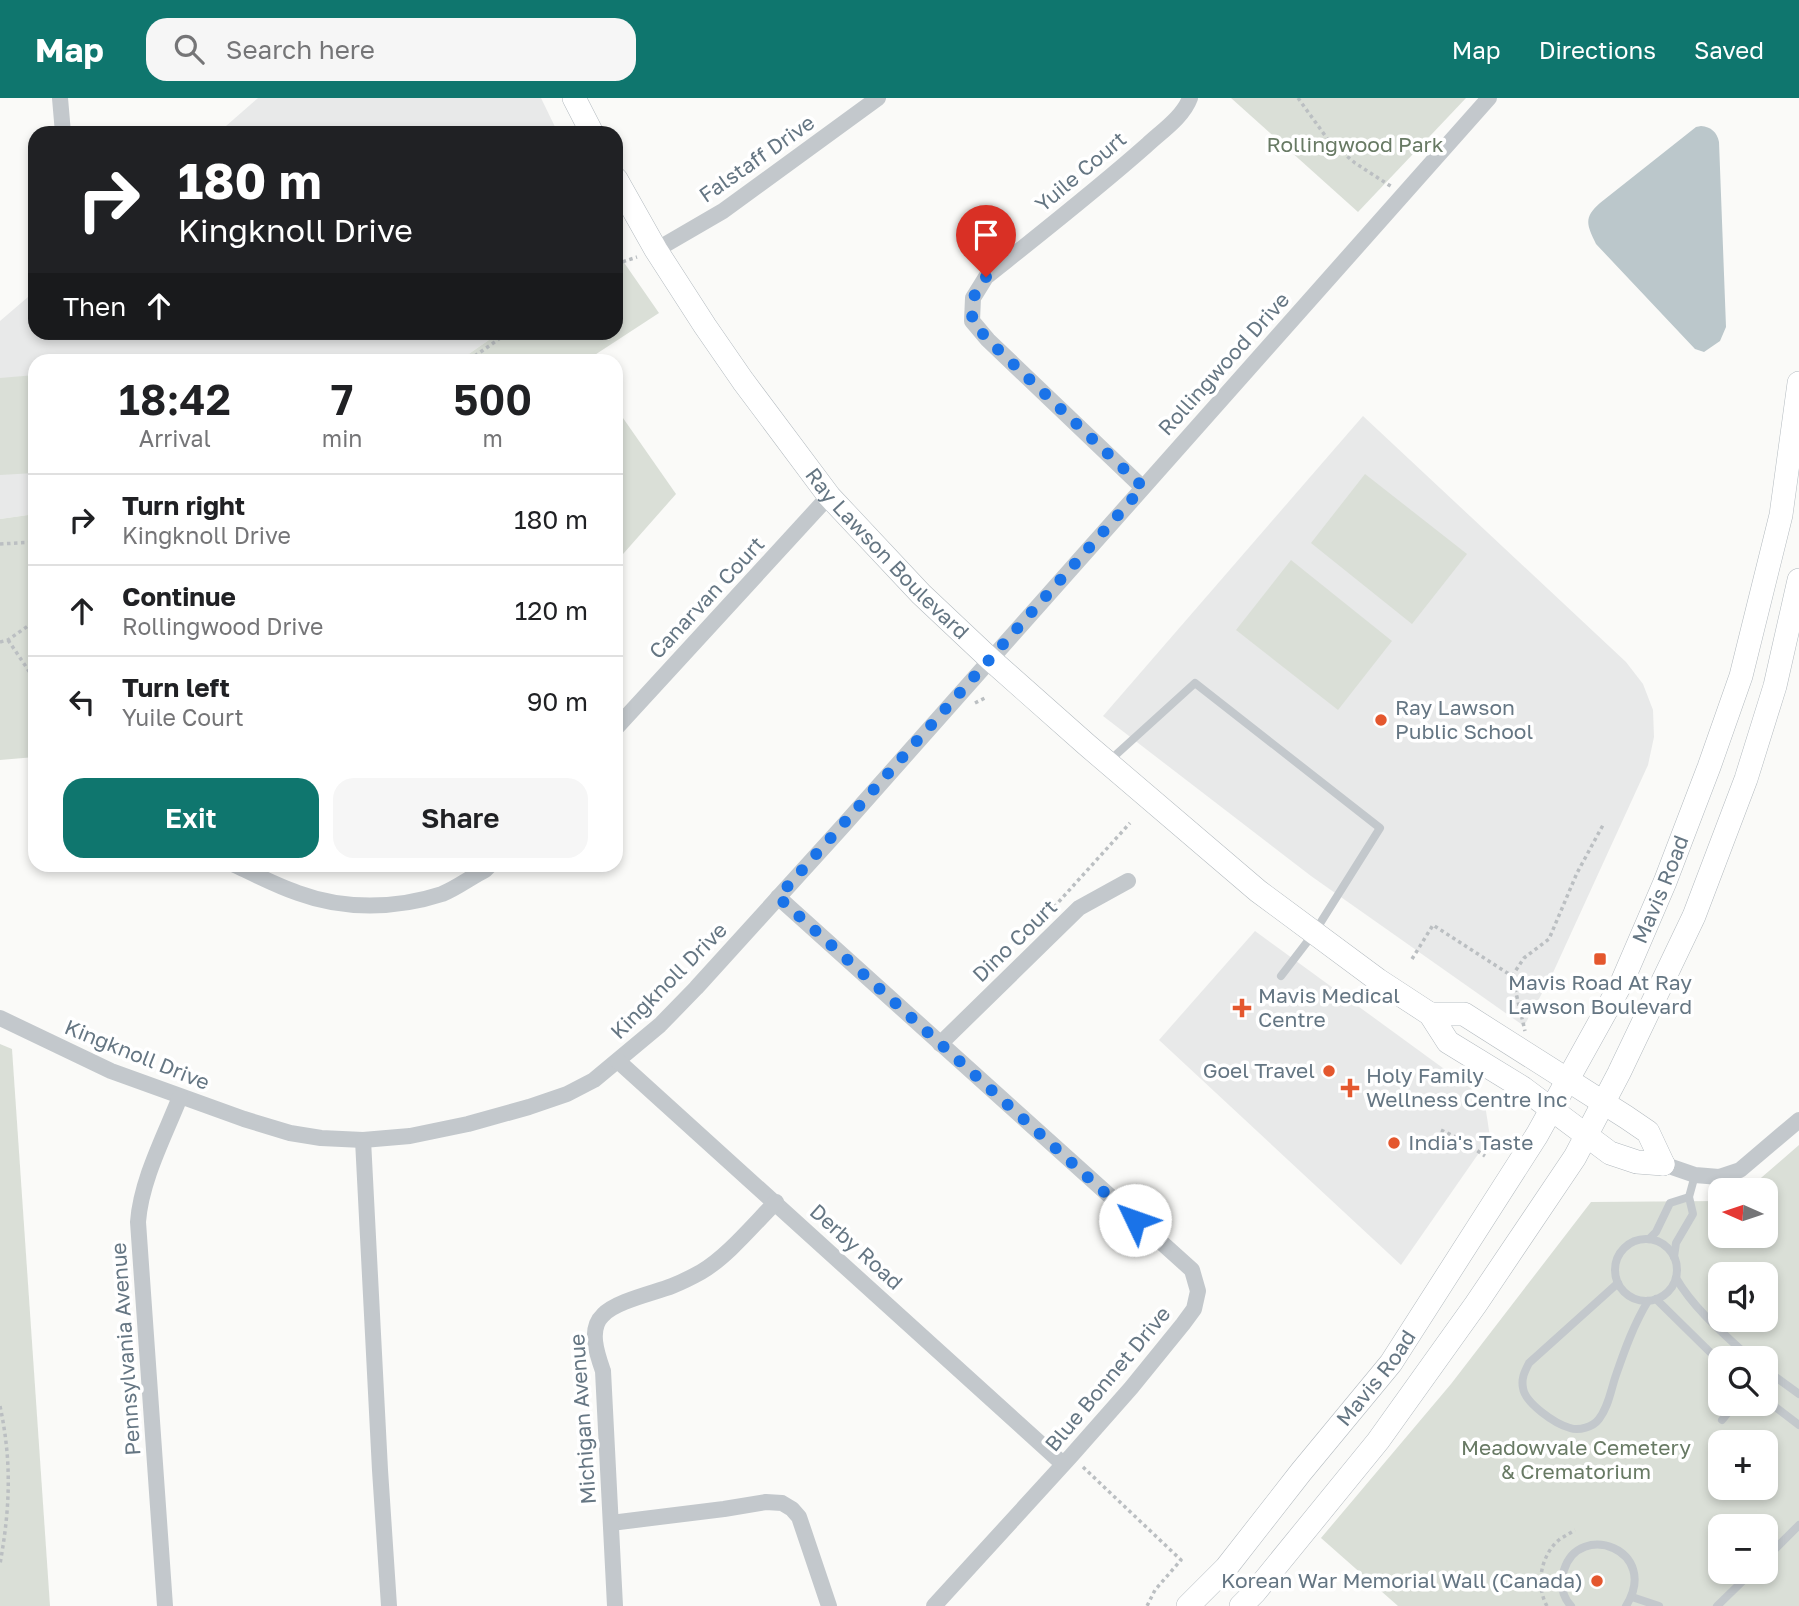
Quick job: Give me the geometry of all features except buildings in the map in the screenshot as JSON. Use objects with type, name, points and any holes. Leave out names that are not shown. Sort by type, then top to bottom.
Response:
[{"type":"main road","points":[[574,98],[588,126]]},
{"type":"main road","name":"Ray Lawson Boulevard","points":[[623,191],[656,250],[705,326],[829,496],[921,594],[990,659],[1258,891],[1378,980],[1430,1014],[1448,1042],[1523,1088],[1610,1153],[1637,1162],[1663,1164]]},
{"type":"main road","name":"Mavis Road","points":[[1188,1606],[1226,1568],[1391,1363],[1537,1135],[1622,982],[1665,882],[1741,676],[1781,515],[1799,383]]},
{"type":"main road","name":"Mavis Road","points":[[1241,1606],[1378,1441],[1476,1304],[1587,1135],[1695,916],[1746,779],[1775,686],[1799,580]]},
{"type":"main road","points":[[1430,1014],[1464,1014],[1604,1102],[1648,1132],[1663,1164]]},
{"type":"street","points":[[60,98],[62,126]]},
{"type":"street","name":"Falstaff Drive","points":[[656,250],[723,211],[878,98]]},
{"type":"street","name":"Yuile Court","points":[[1143,487],[988,340],[972,321],[973,298],[986,277],[1129,161],[1187,107],[1190,98]]},
{"type":"street","name":"Rollingwood Drive","points":[[990,659],[1489,98]]},
{"type":"street","name":"Canarvan Court","points":[[623,720],[829,496]]},
{"type":"street","name":"Kingknoll Drive","points":[[0,1018],[111,1071],[180,1097],[290,1133],[321,1138],[363,1140],[410,1136],[468,1124],[567,1094],[594,1080],[618,1061],[660,1025],[696,988],[990,659]]},
{"type":"street","points":[[250,872],[298,894],[355,905],[397,905],[444,893],[481,872]]},
{"type":"street","name":"Dino Court","points":[[940,1044],[1079,908],[1128,881]]},
{"type":"street","name":"Blue Bonnet Drive","points":[[778,897],[1192,1270],[1198,1291],[1194,1309],[1131,1388],[934,1606]]},
{"type":"street","name":"Derby Road","points":[[618,1061],[1067,1460]]},
{"type":"street","name":"Pennsylvania Avenue","points":[[165,1606],[138,1222],[146,1183],[180,1097]]},
{"type":"street","points":[[1663,1164],[1695,1175],[1719,1177],[1740,1170],[1799,1120]]},
{"type":"street","points":[[363,1140],[389,1606]]},
{"type":"street","name":"Michigan Avenue","points":[[615,1606],[603,1371],[596,1352],[595,1331],[601,1316],[615,1306],[677,1284],[717,1261],[776,1202]]},
{"type":"street","points":[[611,1522],[766,1502],[782,1503],[792,1508],[799,1517],[829,1606]]},
{"type":"lane","points":[[1107,763],[1195,683],[1380,828],[1314,933],[1281,976]]},
{"type":"lane","points":[[1674,1257],[1676,1243],[1693,1214],[1689,1197],[1695,1175]]},
{"type":"lane","points":[[1649,1239],[1656,1232],[1670,1203],[1689,1197]]},
{"type":"lane","points":[[1638,1240],[1659,1242],[1668,1248],[1674,1257],[1676,1278],[1668,1293],[1652,1300],[1638,1300],[1628,1295],[1618,1283],[1615,1267],[1618,1256],[1628,1245],[1638,1240]]},
{"type":"lane","points":[[1676,1278],[1684,1292],[1737,1346]]},
{"type":"lane","points":[[1618,1283],[1530,1363],[1523,1374],[1522,1390],[1531,1404],[1551,1419],[1571,1429],[1586,1428],[1598,1421],[1609,1402],[1636,1321],[1652,1300]]},
{"type":"lane","points":[[1652,1300],[1708,1351]]},
{"type":"lane","points":[[1778,1379],[1799,1394]]},
{"type":"lane","points":[[1778,1409],[1799,1425]]},
{"type":"lane","points":[[1722,1420],[1725,1416]]},
{"type":"lane","points":[[1778,1546],[1799,1525]]},
{"type":"lane","points":[[1571,1606],[1562,1590],[1564,1567],[1571,1557],[1591,1545],[1613,1548],[1623,1554],[1630,1563],[1635,1585],[1626,1606]]},
{"type":"lane","points":[[1717,1606],[1740,1584]]},
{"type":"lane","points":[[1632,1597],[1659,1606]]},
{"type":"path","points":[[1298,98],[1329,141],[1355,163],[1404,195]]},
{"type":"path","points":[[478,354],[498,340]]},
{"type":"path","points":[[0,544],[28,542]]},
{"type":"path","points":[[0,642],[8,640],[28,626]]},
{"type":"path","points":[[8,640],[28,670]]},
{"type":"path","points":[[973,705],[987,697]]},
{"type":"path","points":[[1050,911],[1130,824]]},
{"type":"path","points":[[1511,976],[1524,958],[1549,939],[1577,873],[1603,825]]},
{"type":"path","points":[[1412,959],[1433,925],[1511,976],[1526,1033]]},
{"type":"path","points":[[1441,1130],[1485,1156]]},
{"type":"path","points":[[0,1406],[9,1470],[7,1523],[0,1564]]},
{"type":"path","points":[[1067,1460],[1181,1560],[1155,1590],[1147,1606]]},
{"type":"path","points":[[1547,1606],[1541,1583],[1543,1563],[1559,1540],[1575,1530]]},
{"type":"shaded area","points":[[258,98],[541,98],[555,126],[226,126]]},
{"type":"shaded area","points":[[1701,126],[1713,131],[1719,142],[1726,327],[1720,341],[1704,352],[1695,349],[1596,244],[1588,222],[1591,213],[1600,203],[1696,127]]},
{"type":"shaded area","points":[[28,297],[28,340],[489,340],[469,354],[28,354],[28,515],[0,519],[0,321]]},
{"type":"shaded area","name":"Ray Lawson Public School","points":[[1363,416],[1626,662],[1643,684],[1653,710],[1654,737],[1648,765],[1551,977],[1524,1026],[1311,876],[1103,716]]},
{"type":"shaded area","points":[[1255,931],[1484,1098],[1490,1137],[1401,1265],[1159,1040]]},
{"type":"green space","name":"Rollingwood Park","points":[[1231,98],[1466,98],[1358,212]]},
{"type":"green space","points":[[623,261],[659,313],[623,336]]},
{"type":"green space","points":[[489,340],[618,340],[596,354],[469,354]]},
{"type":"green space","points":[[28,376],[28,473],[0,475],[0,378]]},
{"type":"green space","points":[[623,418],[676,494],[623,554]]},
{"type":"green space","points":[[1365,474],[1467,554],[1412,624],[1311,543]]},
{"type":"green space","points":[[28,515],[28,758],[0,760],[0,519]]},
{"type":"green space","points":[[1291,560],[1392,641],[1338,710],[1236,630]]},
{"type":"green space","points":[[0,1044],[12,1049],[50,1606],[0,1606]]},
{"type":"green space","name":"Meadowvale Cemetery & Crematorium","points":[[1799,1145],[1799,1606],[1398,1606],[1321,1538],[1451,1384],[1591,1202],[1708,1201],[1708,1248],[1778,1248],[1778,1178],[1761,1178]]},
{"type":"place","name":"Ray Lawson Public School","points":[[1381,720]]},
{"type":"place","name":"Mavis Road At Ray Lawson Boulevard","points":[[1600,959]]},
{"type":"place","name":"Mavis Medical Centre","points":[[1242,1008]]},
{"type":"place","name":"Goel Travel","points":[[1329,1071]]},
{"type":"place","name":"Holy Family Wellness Centre Inc","points":[[1350,1088]]},
{"type":"place","name":"India's Taste","points":[[1394,1143]]},
{"type":"place","name":"Korean War Memorial Wall (Canada)","points":[[1597,1581]]},
{"type":"route","points":[[986,277],[973,298],[972,321],[988,340],[1143,487],[778,897],[1135,1220]]}]
